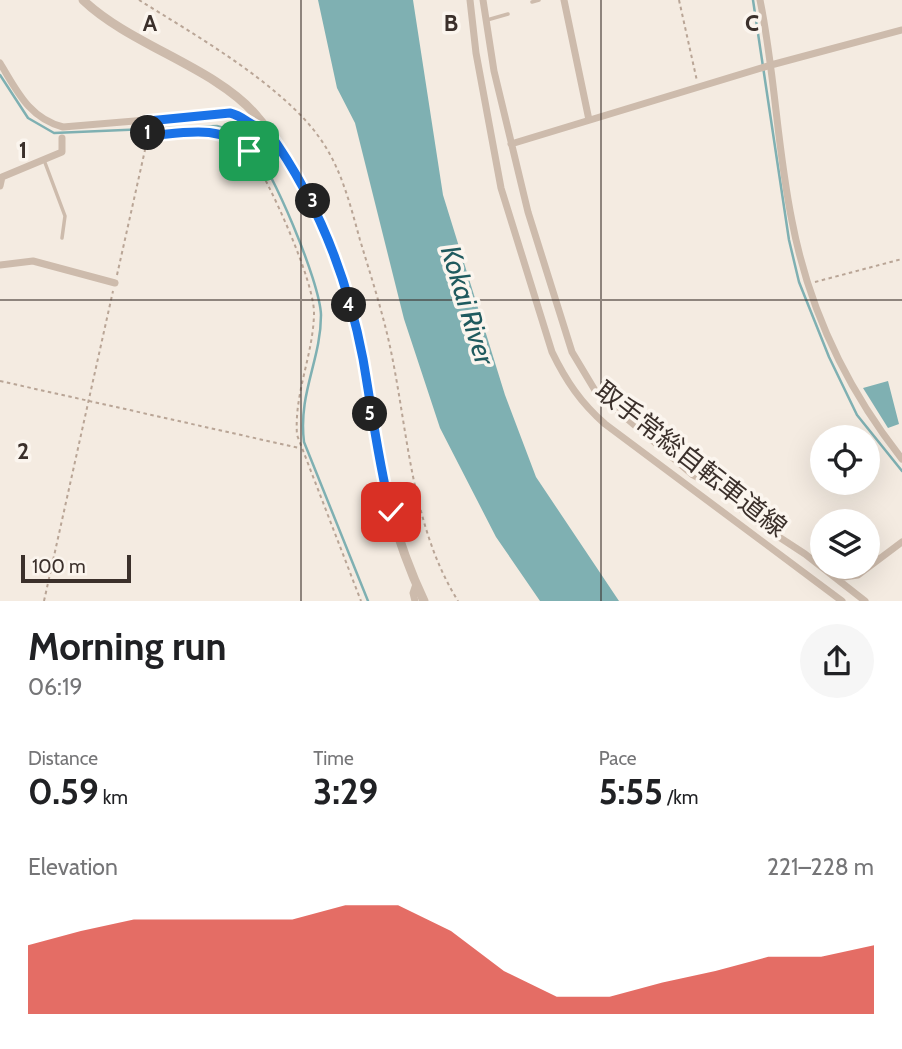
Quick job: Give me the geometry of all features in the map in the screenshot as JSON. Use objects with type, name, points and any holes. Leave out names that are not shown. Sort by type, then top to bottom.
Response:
[{"type":"street","points":[[83,0],[125,31],[226,90],[253,112],[312,199],[333,249],[362,356],[382,476],[416,584],[424,601]]},
{"type":"street","name":"取手常総自転車道線","points":[[470,0],[476,53],[501,188],[552,352],[564,377],[581,403],[605,425],[842,601]]},
{"type":"street","points":[[483,0],[511,144],[528,212],[572,352],[596,391],[693,475],[730,495],[747,516],[810,559]]},
{"type":"street","points":[[564,0],[589,120]]},
{"type":"street","points":[[760,0],[791,219],[808,284],[825,332],[859,403],[902,459]]},
{"type":"street","points":[[511,144],[698,86],[902,30]]},
{"type":"street","points":[[0,63],[30,110],[63,132],[148,127],[230,113],[241,116],[259,129],[267,130]]},
{"type":"street","points":[[0,186],[2,177],[62,152],[63,132]]},
{"type":"street","points":[[0,265],[33,261],[115,282]]},
{"type":"street","points":[[880,558],[902,542]]},
{"type":"street","points":[[838,579],[865,601]]},
{"type":"street","points":[[415,601],[413,593],[416,584]]},
{"type":"lane","points":[[532,2],[539,0]]},
{"type":"lane","points":[[485,21],[508,14]]},
{"type":"lane","points":[[44,160],[65,216],[62,238]]},
{"type":"path","points":[[679,0],[698,86]]},
{"type":"path","points":[[44,601],[148,136],[209,131],[231,137],[241,143],[255,162],[312,291],[312,330],[296,405],[300,448],[361,601]]},
{"type":"path","points":[[808,284],[902,259]]},
{"type":"path","points":[[0,381],[300,448]]},
{"type":"water","name":"Kokai River","points":[[318,0],[413,0],[443,195],[505,395],[536,477],[619,601],[540,601],[496,537],[440,428],[404,319],[355,123],[337,88]]},
{"type":"water","points":[[888,381],[899,424],[888,428],[863,388]]},
{"type":"waterway","points":[[753,0],[789,240],[799,282],[829,357],[857,415],[902,471]]},
{"type":"waterway","points":[[0,75],[28,118],[54,133],[217,126],[231,130],[250,143],[282,200],[319,299],[320,331],[304,408],[304,442],[368,601]]},
{"type":"route","points":[[249,151],[231,137],[209,131],[148,136],[148,121],[230,113],[241,116],[259,129],[267,130],[298,176],[323,223],[343,279],[362,356],[374,443],[391,512]]}]
